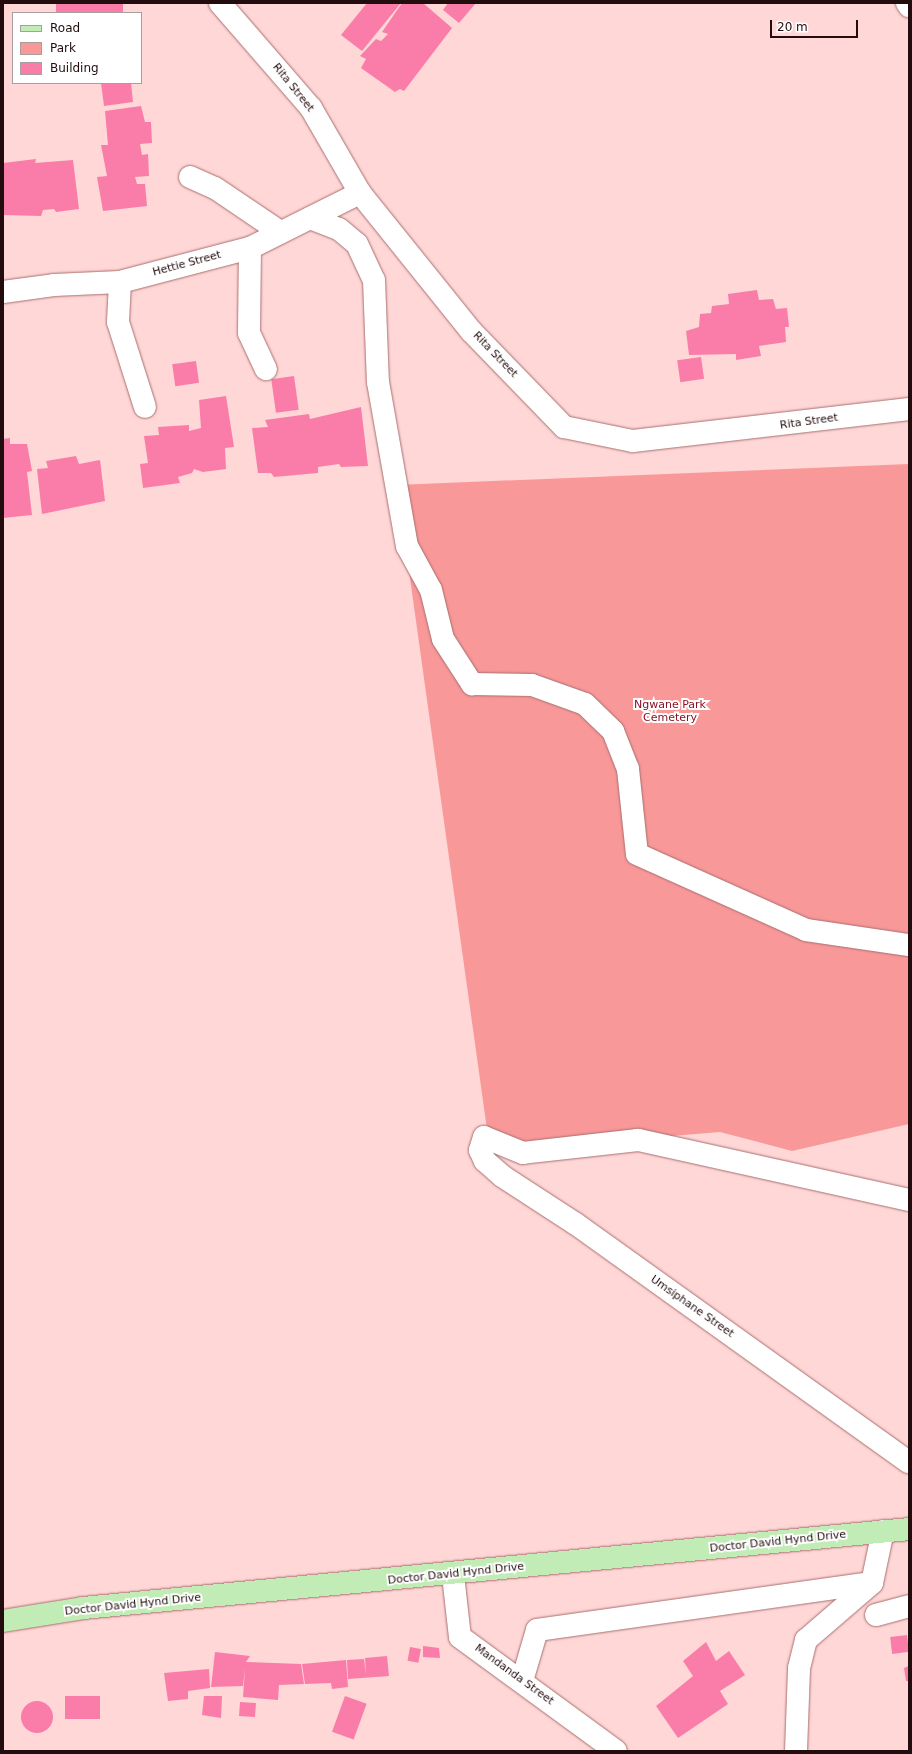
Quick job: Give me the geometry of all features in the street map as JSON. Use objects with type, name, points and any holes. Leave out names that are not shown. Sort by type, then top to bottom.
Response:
[{"type":"main road","name":"Doctor David Hynd Drive","points":[[3,1620],[83,1608],[453,1575],[909,1529]]},
{"type":"street","name":"Rita Street","points":[[220,3],[311,108],[360,193],[471,331],[564,427],[633,441],[909,409]]},
{"type":"street","points":[[190,177],[215,188],[280,232]]},
{"type":"street","name":"Hettie Street","points":[[3,292],[54,285],[120,282],[250,248],[360,193]]},
{"type":"street","points":[[310,218],[339,229],[357,244],[374,280],[378,382],[407,546],[431,590],[443,639],[472,684],[532,685],[585,704],[613,731],[628,769],[637,854],[806,930],[909,945]]},
{"type":"street","points":[[250,248],[249,333],[266,369]]},
{"type":"street","points":[[120,282],[118,322],[145,407]]},
{"type":"street","name":"Umsiphane Street","points":[[909,1200],[638,1140],[523,1153],[484,1137],[480,1150],[485,1161],[502,1176],[576,1224],[909,1462]]},
{"type":"street","points":[[796,1751],[799,1668],[806,1640],[872,1583],[883,1531]]},
{"type":"street","name":"Mandanda Street","points":[[453,1575],[460,1637],[616,1751]]},
{"type":"street","points":[[522,1681],[537,1630],[872,1583]]},
{"type":"street","points":[[876,1615],[909,1606]]},
{"type":"green space","name":"Ngwane Park Cemetery","points":[[909,464],[909,1124],[792,1151],[720,1132],[490,1151],[397,485]]},
{"type":"building","points":[[56,3],[123,3],[123,12],[56,12]]},
{"type":"building","points":[[367,3],[401,3],[362,51],[341,35]]},
{"type":"building","points":[[402,3],[423,3],[452,28],[404,91],[400,89],[395,92],[361,68],[366,59],[360,56],[376,39],[381,41],[388,34],[382,32]]},
{"type":"building","points":[[448,3],[476,3],[459,23],[443,10]]},
{"type":"building","points":[[101,84],[131,84],[133,102],[104,106]]},
{"type":"building","points":[[141,106],[145,122],[151,122],[152,143],[140,144],[142,155],[148,154],[149,176],[135,177],[137,184],[145,184],[147,206],[103,211],[97,177],[107,176],[101,145],[108,145],[105,111]]},
{"type":"building","points":[[36,159],[35,163],[73,160],[79,209],[56,212],[54,209],[43,210],[41,216],[3,215],[3,163]]},
{"type":"building","points":[[757,290],[759,300],[773,299],[776,309],[787,308],[789,327],[785,327],[786,342],[759,346],[761,356],[736,360],[736,354],[689,355],[686,331],[699,327],[700,314],[711,313],[712,306],[729,304],[728,294]]},
{"type":"building","points":[[701,357],[704,379],[680,382],[677,360]]},
{"type":"building","points":[[196,361],[199,383],[175,386],[172,364]]},
{"type":"building","points":[[294,376],[299,410],[276,413],[271,379]]},
{"type":"building","points":[[226,396],[234,447],[225,448],[226,469],[203,472],[194,469],[192,473],[178,477],[180,483],[143,488],[140,464],[148,463],[144,436],[159,435],[158,427],[189,425],[189,431],[201,428],[199,400]]},
{"type":"building","points":[[361,407],[368,466],[341,467],[339,464],[318,467],[318,473],[274,477],[271,473],[258,473],[252,428],[268,427],[265,420],[309,414],[310,419]]},
{"type":"building","points":[[10,438],[10,444],[27,444],[32,471],[27,472],[32,515],[3,518],[3,439]]},
{"type":"building","points":[[76,456],[79,464],[100,460],[105,501],[42,514],[37,469],[48,468],[46,461]]},
{"type":"building","points":[[907,1635],[909,1652],[892,1654],[890,1637]]},
{"type":"building","points":[[706,1642],[716,1661],[729,1651],[745,1675],[720,1691],[728,1704],[678,1738],[656,1706],[693,1676],[683,1661]]},
{"type":"building","points":[[423,1646],[439,1648],[440,1658],[423,1657]]},
{"type":"building","points":[[410,1647],[421,1649],[418,1663],[408,1661]]},
{"type":"building","points":[[215,1652],[250,1656],[246,1662],[301,1664],[304,1684],[279,1685],[278,1700],[243,1697],[245,1668],[243,1686],[211,1687]]},
{"type":"building","points":[[387,1656],[389,1676],[348,1679],[347,1660],[364,1659],[366,1675],[365,1658]]},
{"type":"building","points":[[346,1660],[348,1687],[332,1689],[331,1683],[305,1684],[302,1664]]},
{"type":"building","points":[[909,1666],[909,1681],[906,1681],[904,1668]]},
{"type":"building","points":[[209,1669],[210,1688],[188,1691],[188,1699],[168,1701],[164,1673]]},
{"type":"building","points":[[65,1696],[100,1696],[100,1719],[65,1719]]},
{"type":"building","points":[[204,1696],[222,1696],[221,1718],[202,1715]]},
{"type":"building","points":[[345,1696],[367,1704],[354,1740],[332,1732]]},
{"type":"building","points":[[34,1701],[40,1701],[50,1708],[53,1717],[52,1723],[46,1730],[40,1733],[34,1733],[24,1726],[21,1720],[21,1714],[28,1704]]},
{"type":"building","points":[[240,1702],[256,1703],[255,1717],[239,1716]]}]
